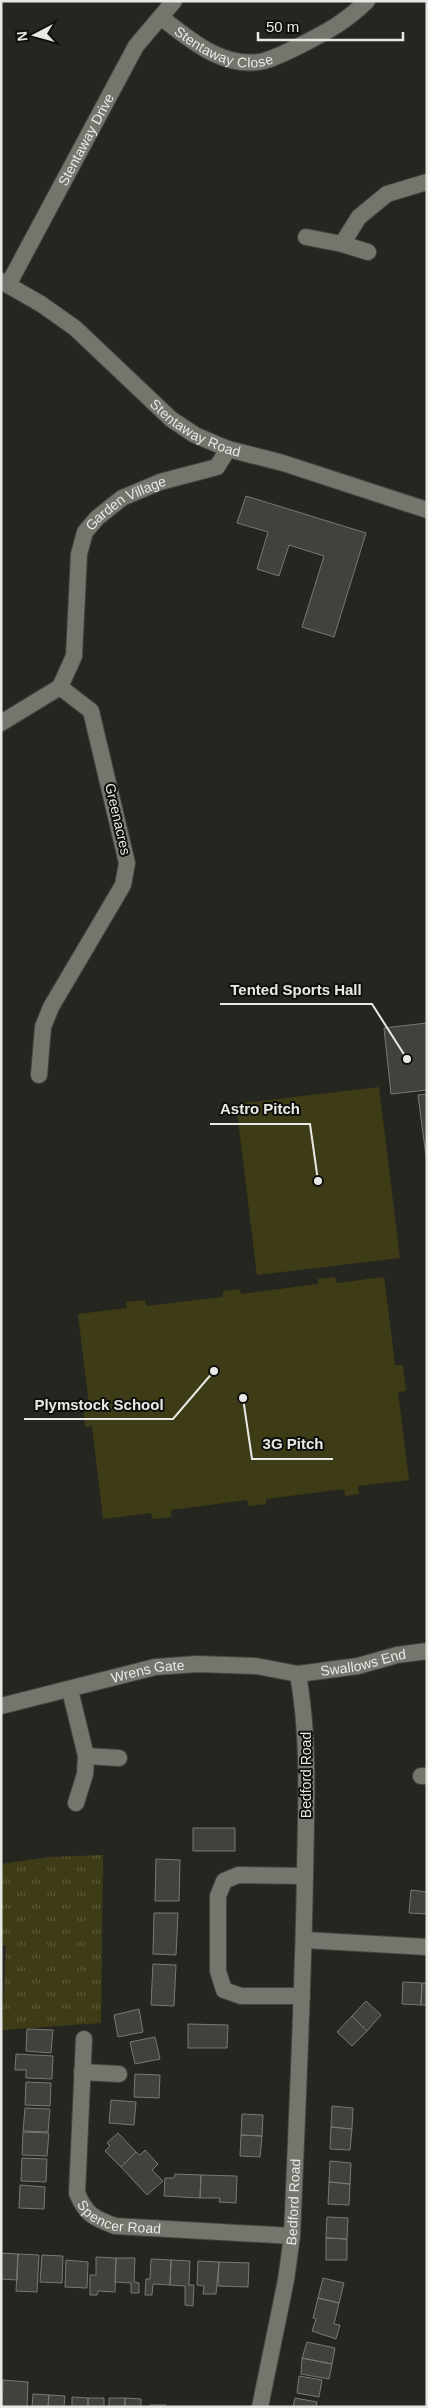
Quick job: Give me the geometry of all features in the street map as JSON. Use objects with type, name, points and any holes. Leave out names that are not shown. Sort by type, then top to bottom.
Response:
[{"type":"street","name":"Stentaway Drive","points":[[5,283],[136,46],[162,18],[174,1]]},
{"type":"street","name":"Stentaway Close","points":[[162,18],[187,38],[217,56],[238,61],[263,61],[282,54],[346,21],[366,1]]},
{"type":"street","points":[[342,244],[359,217],[387,194],[427,182]]},
{"type":"street","points":[[306,237],[342,244],[368,252]]},
{"type":"street","name":"Stentaway Road","points":[[5,283],[76,328],[171,419],[195,435],[228,449],[283,463],[427,510]]},
{"type":"street","name":"Garden Village","points":[[60,688],[74,656],[79,554],[85,532],[97,518],[122,498],[160,482],[217,467],[228,449]]},
{"type":"street","points":[[1,723],[60,688]]},
{"type":"street","name":"Greenacres","points":[[39,1075],[43,1027],[51,1007],[123,885],[128,863],[91,711],[60,688]]},
{"type":"street","name":"Swallows End","points":[[298,1674],[358,1666],[397,1655],[427,1651]]},
{"type":"street","name":"Wrens Gate","points":[[1,1706],[155,1667],[197,1664],[256,1666],[298,1674]]},
{"type":"street","name":"Bedford Road","points":[[260,2407],[286,2280],[292,2236],[304,1940],[308,1752],[304,1706],[298,1674]]},
{"type":"street","points":[[70,1690],[86,1756],[85,1774],[76,1803]]},
{"type":"street","points":[[86,1756],[118,1758]]},
{"type":"street","points":[[302,1996],[241,1996],[224,1990],[218,1971],[218,1896],[224,1881],[238,1875],[305,1876]]},
{"type":"street","points":[[304,1940],[427,1947]]},
{"type":"street","name":"Spencer Road","points":[[84,2039],[77,2193],[83,2208],[94,2219],[115,2226],[292,2236]]},
{"type":"street","points":[[82,2072],[119,2074]]},
{"type":"green space","points":[[379,1087],[400,1258],[257,1275],[236,1104]]},
{"type":"green space","points":[[335,1277],[336,1283],[384,1277],[395,1365],[403,1365],[406,1391],[398,1392],[409,1480],[358,1486],[359,1494],[345,1496],[344,1489],[266,1499],[266,1504],[248,1506],[247,1500],[171,1510],[171,1517],[152,1519],[151,1513],[103,1519],[92,1426],[85,1427],[83,1405],[89,1404],[78,1314],[127,1308],[126,1302],[145,1300],[146,1306],[223,1297],[223,1291],[240,1289],[241,1294],[318,1284],[318,1279]]},
{"type":"green space","points":[[103,1855],[101,2023],[2,2030],[6,1946],[1,1945],[1,1864],[50,1857]]},
{"type":"building","points":[[246,496],[366,533],[334,637],[302,627],[324,556],[289,545],[279,576],[257,569],[268,532],[237,523]]},
{"type":"building","points":[[427,1023],[427,1090],[391,1094],[384,1028]]},
{"type":"building","points":[[427,1094],[427,1164],[418,1095]]},
{"type":"building","points":[[193,1828],[235,1828],[235,1851],[193,1851]]},
{"type":"building","points":[[156,1859],[180,1860],[179,1901],[155,1901]]},
{"type":"building","points":[[411,1890],[427,1892],[427,1914],[409,1913]]},
{"type":"building","points":[[154,1913],[178,1913],[176,1955],[153,1954]]},
{"type":"building","points":[[153,1964],[176,1965],[174,2006],[151,2005]]},
{"type":"building","points":[[403,1982],[422,1983],[421,2005],[402,2004]]},
{"type":"building","points":[[422,1983],[427,1983],[427,2005],[421,2005]]},
{"type":"building","points":[[366,2001],[381,2015],[367,2031],[352,2016]]},
{"type":"building","points":[[139,2009],[143,2032],[118,2037],[114,2015]]},
{"type":"building","points":[[352,2016],[367,2031],[352,2046],[337,2032]]},
{"type":"building","points":[[188,2024],[228,2025],[227,2048],[188,2048]]},
{"type":"building","points":[[27,2029],[53,2030],[51,2053],[26,2051]]},
{"type":"building","points":[[155,2037],[160,2059],[135,2064],[130,2042]]},
{"type":"building","points":[[16,2054],[53,2056],[52,2079],[26,2078],[26,2070],[15,2070]]},
{"type":"building","points":[[135,2074],[160,2075],[159,2098],[134,2097]]},
{"type":"building","points":[[26,2082],[51,2083],[50,2106],[25,2105]]},
{"type":"building","points":[[111,2100],[136,2102],[134,2125],[109,2123]]},
{"type":"building","points":[[332,2106],[353,2108],[352,2129],[331,2127]]},
{"type":"building","points":[[25,2108],[50,2109],[48,2132],[23,2131]]},
{"type":"building","points":[[242,2114],[263,2115],[262,2136],[241,2135]]},
{"type":"building","points":[[331,2127],[352,2129],[350,2150],[330,2149]]},
{"type":"building","points":[[23,2132],[49,2133],[47,2156],[22,2155]]},
{"type":"building","points":[[118,2133],[136,2152],[121,2167],[105,2151],[110,2146],[107,2143]]},
{"type":"building","points":[[241,2135],[262,2136],[260,2157],[240,2156]]},
{"type":"building","points":[[145,2150],[158,2164],[152,2170],[163,2181],[147,2195],[121,2167],[136,2152],[140,2155]]},
{"type":"building","points":[[22,2158],[47,2159],[46,2182],[21,2181]]},
{"type":"building","points":[[330,2161],[351,2163],[350,2184],[329,2182]]},
{"type":"building","points":[[175,2174],[201,2175],[200,2198],[164,2196],[165,2178],[174,2178]]},
{"type":"building","points":[[201,2175],[237,2176],[236,2203],[219,2202],[220,2198],[200,2198]]},
{"type":"building","points":[[329,2182],[350,2184],[349,2205],[328,2204]]},
{"type":"building","points":[[20,2185],[45,2187],[44,2209],[19,2208]]},
{"type":"building","points":[[327,2217],[348,2218],[347,2239],[326,2238]]},
{"type":"building","points":[[326,2238],[347,2239],[347,2260],[326,2260]]},
{"type":"building","points":[[1,2253],[18,2254],[17,2280],[1,2279]]},
{"type":"building","points":[[18,2254],[39,2255],[37,2292],[16,2291]]},
{"type":"building","points":[[42,2255],[63,2256],[62,2283],[40,2282]]},
{"type":"building","points":[[96,2257],[116,2258],[115,2292],[98,2291],[97,2295],[90,2295],[90,2275],[96,2275]]},
{"type":"building","points":[[116,2258],[135,2258],[134,2282],[139,2283],[139,2293],[131,2293],[131,2283],[115,2282]]},
{"type":"building","points":[[151,2259],[171,2260],[170,2285],[153,2284],[152,2295],[145,2295],[146,2279],[150,2279]]},
{"type":"building","points":[[66,2260],[88,2262],[87,2288],[65,2287]]},
{"type":"building","points":[[171,2260],[190,2261],[189,2285],[194,2285],[193,2306],[185,2305],[185,2286],[170,2285]]},
{"type":"building","points":[[198,2261],[219,2262],[216,2294],[203,2294],[204,2286],[197,2285]]},
{"type":"building","points":[[219,2262],[249,2263],[248,2287],[218,2286]]},
{"type":"building","points":[[323,2278],[344,2283],[339,2303],[318,2298]]},
{"type":"building","points":[[318,2298],[339,2303],[334,2324],[340,2325],[336,2339],[312,2331],[316,2319],[313,2318]]},
{"type":"building","points":[[307,2342],[335,2348],[332,2364],[302,2358]]},
{"type":"building","points":[[302,2358],[332,2364],[329,2379],[301,2374]]},
{"type":"building","points":[[299,2376],[322,2380],[319,2397],[297,2393]]},
{"type":"building","points":[[3,2380],[28,2382],[27,2407],[2,2407]]},
{"type":"building","points":[[33,2394],[49,2395],[48,2407],[32,2407]]},
{"type":"building","points":[[49,2395],[65,2396],[64,2407],[48,2407]]},
{"type":"building","points":[[72,2397],[88,2398],[88,2407],[72,2407]]},
{"type":"building","points":[[88,2398],[104,2398],[104,2407],[88,2407]]},
{"type":"building","points":[[109,2398],[125,2398],[125,2407],[109,2407]]},
{"type":"building","points":[[125,2398],[141,2399],[141,2407],[125,2407]]},
{"type":"building","points":[[295,2398],[317,2402],[316,2407],[293,2407]]},
{"type":"building","points":[[150,2405],[166,2405],[165,2407],[150,2407]]},
{"type":"place","name":"Tented Sports Hall","points":[[407,1059]]},
{"type":"place","name":"Astro Pitch","points":[[318,1181]]},
{"type":"place","name":"Plymstock School","points":[[214,1371]]},
{"type":"place","name":"3G Pitch","points":[[243,1398]]}]
